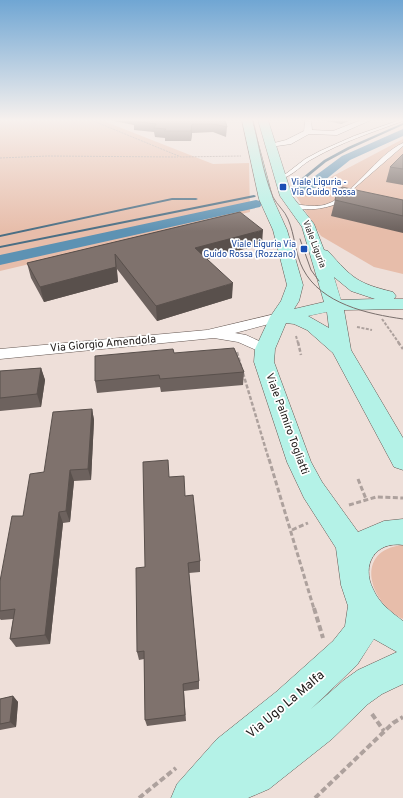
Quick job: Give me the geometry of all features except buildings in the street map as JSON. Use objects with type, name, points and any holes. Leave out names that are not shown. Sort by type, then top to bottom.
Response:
[{"type":"main road","points":[[255,157],[266,199],[280,230],[295,285],[290,301],[279,317]]},
{"type":"main road","name":"Viale Liguria","points":[[274,157],[286,196],[305,220],[315,244],[331,291],[334,305],[344,325]]},
{"type":"main road","points":[[315,244],[338,272],[353,286],[374,294],[403,298]]},
{"type":"main road","points":[[279,317],[334,305],[403,304]]},
{"type":"main road","points":[[341,350],[345,320],[361,314],[403,310]]},
{"type":"main road","points":[[279,317],[305,320],[327,335],[341,350],[403,460]]},
{"type":"main road","name":"Viale Palmiro Togliatti","points":[[279,317],[265,349],[264,362],[292,445],[313,490],[350,544],[356,587],[364,604],[377,621],[393,634],[403,638]]},
{"type":"main road","name":"Viale Palmiro Togliatti","points":[[354,570],[358,553],[367,540],[382,533],[403,532]]},
{"type":"main road","name":"Via Ugo La Malfa","points":[[191,798],[230,752],[289,705],[345,653],[360,633],[364,604]]},
{"type":"main road","points":[[203,798],[255,775],[319,726],[356,692],[370,682],[403,666]]},
{"type":"street","name":"Via Giorgio Amendola","points":[[0,354],[207,335],[279,317]]},
{"type":"street","name":"Via Giorgio Amendola","points":[[207,335],[241,338],[265,349]]},
{"type":"lane","points":[[280,178],[290,174],[310,157]]},
{"type":"lane","points":[[293,206],[328,206],[340,199],[385,157]]},
{"type":"path","points":[[0,158],[18,157]]},
{"type":"path","points":[[130,157],[209,157]]},
{"type":"path","points":[[382,320],[403,349]]},
{"type":"path","points":[[344,325],[372,330]]},
{"type":"path","points":[[294,332],[301,355]]},
{"type":"path","points":[[236,349],[292,530],[324,640]]},
{"type":"path","points":[[358,479],[366,499]]},
{"type":"path","points":[[315,798],[393,722],[403,718]]},
{"type":"shaded area","points":[[0,157],[196,157],[213,164],[249,163],[250,212],[0,271]]},
{"type":"shaded area","points":[[368,157],[403,157],[403,274],[374,267],[321,236],[296,196],[316,189],[333,176]]},
{"type":"shaded area","points":[[403,545],[403,619],[391,611],[375,590],[372,578],[372,566],[377,556],[387,549]]},
{"type":"waterway","points":[[293,187],[325,161],[332,157]]},
{"type":"waterway","points":[[295,192],[311,185],[348,157]]},
{"type":"waterway","points":[[0,247],[254,196]]},
{"type":"waterway","points":[[0,236],[172,199],[196,199]]},
{"type":"waterway","points":[[0,260],[256,204]]},
{"type":"tram line","points":[[261,157],[273,197],[288,219],[300,263],[311,281],[321,291],[333,299],[347,305],[375,314],[403,319]]},
{"type":"tram line","points":[[300,239],[311,270],[319,281]]},
{"type":"place","name":"Viale Liguria - Via Guido Rossa","points":[[283,187]]},
{"type":"place","name":"Viale Liguria Via Guido Rossa (Rozzano)","points":[[304,249]]}]
